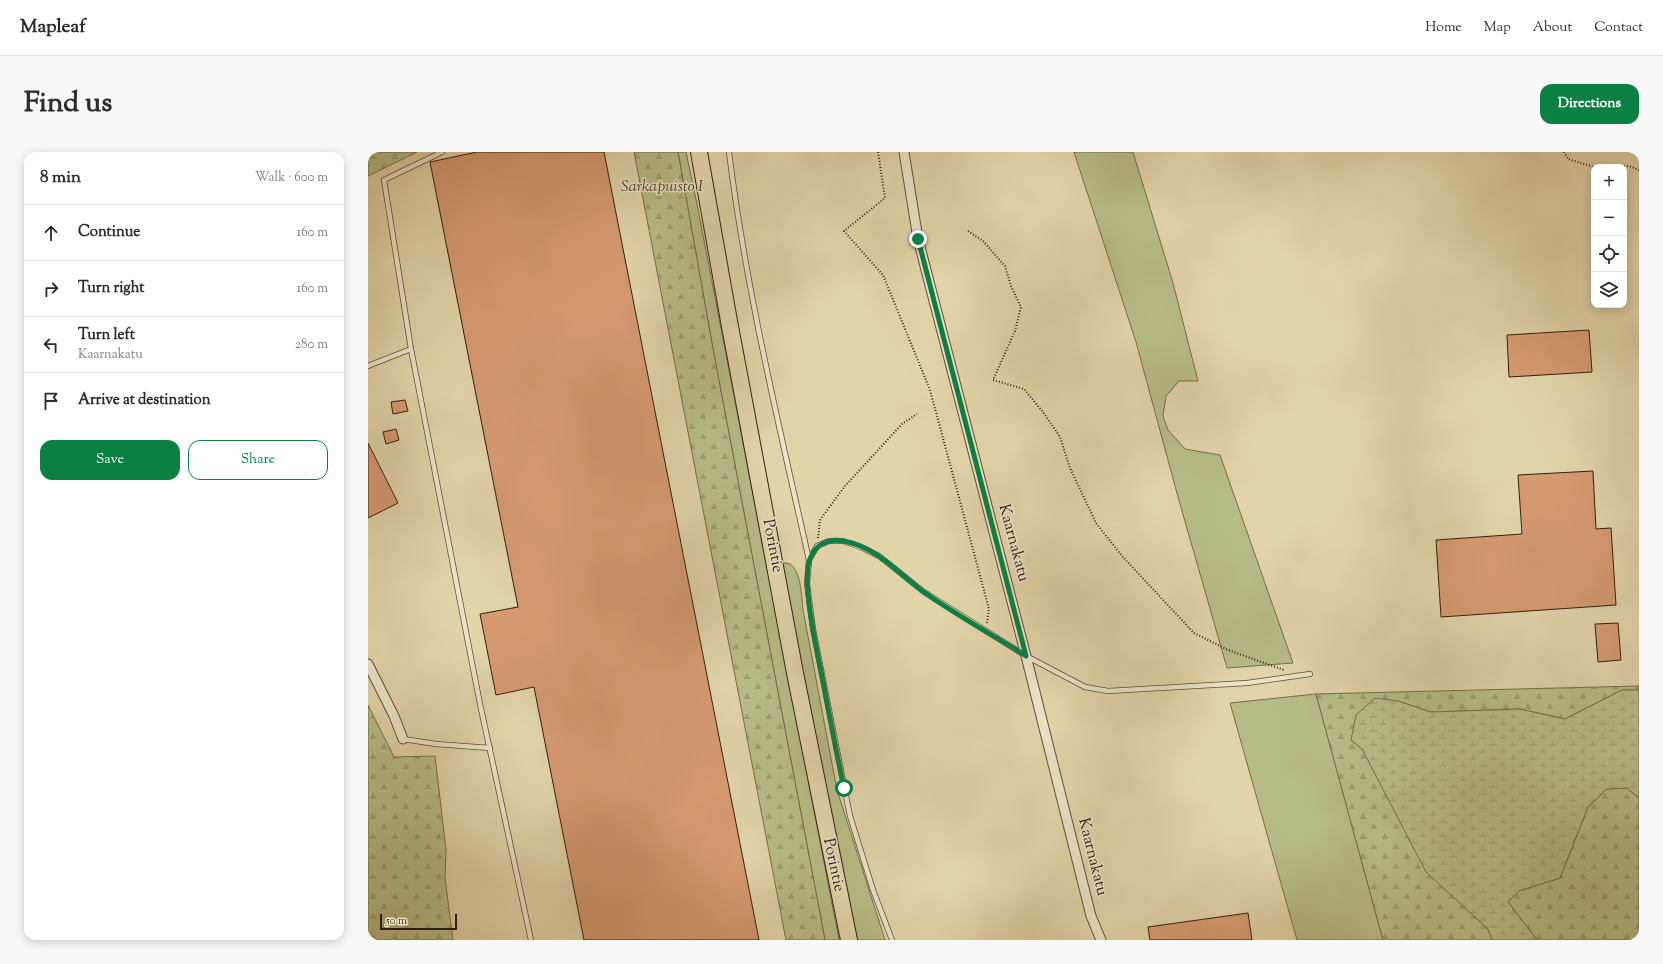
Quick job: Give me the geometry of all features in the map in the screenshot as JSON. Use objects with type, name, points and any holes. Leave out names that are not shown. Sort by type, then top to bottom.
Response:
[{"type":"highway","name":"Porintie","points":[[699,152],[730,329],[801,704],[849,940]]},
{"type":"street","name":"Kaarnakatu","points":[[904,152],[918,239],[1026,656],[1091,916],[1101,940]]},
{"type":"street","points":[[368,664],[388,703],[403,739]]},
{"type":"lane","points":[[442,152],[384,180],[411,349],[490,748],[532,940]]},
{"type":"lane","points":[[729,152],[736,208],[758,326],[809,560],[807,584],[813,629],[844,788],[873,890],[892,940]]},
{"type":"lane","points":[[368,366],[411,349]]},
{"type":"lane","points":[[809,560],[817,546],[829,541],[843,541],[861,547],[879,556],[924,592],[1026,656],[1085,686],[1108,690],[1247,683],[1310,674]]},
{"type":"lane","points":[[403,739],[436,744],[490,748]]},
{"type":"path","points":[[368,156],[374,152]]},
{"type":"path","points":[[878,152],[884,198],[844,231],[883,276],[930,390],[989,609],[986,630]]},
{"type":"path","points":[[1564,152],[1568,159],[1591,166]]},
{"type":"path","points":[[1627,166],[1639,170]]},
{"type":"path","points":[[968,231],[983,241],[1005,266],[1011,286],[1021,307],[1015,331],[993,380],[1024,388],[1043,412],[1060,437],[1070,468],[1096,523],[1122,556],[1194,633],[1228,650],[1258,659],[1296,675]]},
{"type":"path","points":[[817,546],[820,520],[845,486],[902,424],[917,414]]},
{"type":"green space","points":[[368,152],[417,152],[368,176]]},
{"type":"green space","name":"Sarkapuisto I","points":[[634,152],[678,152],[713,349],[825,940],[786,940]]},
{"type":"green space","points":[[678,152],[686,152],[697,204],[839,940],[825,940],[713,349]]},
{"type":"green space","points":[[1074,152],[1133,152],[1173,283],[1198,381],[1179,381],[1166,396],[1163,416],[1168,430],[1185,449],[1220,455],[1293,663],[1227,668],[1178,497],[1136,342]]},
{"type":"green space","points":[[780,562],[790,564],[794,567],[799,578],[803,610],[837,790],[885,940],[857,940]]},
{"type":"green space","points":[[1639,686],[1639,690],[1622,690],[1565,719],[1520,709],[1431,712],[1398,701],[1351,740],[1362,749],[1488,929],[1492,940],[1383,940],[1316,694]]},
{"type":"green space","points":[[1622,690],[1639,690],[1639,798],[1627,788],[1607,789],[1588,807],[1560,878],[1519,891],[1508,902],[1537,940],[1492,940],[1488,929],[1426,872],[1362,749],[1351,740],[1356,715],[1375,698],[1398,701],[1431,712],[1520,709],[1565,719]]},
{"type":"green space","points":[[1316,694],[1383,940],[1297,940],[1230,703]]},
{"type":"green space","points":[[368,705],[394,757],[435,756],[446,850],[445,878],[453,940],[368,940]]},
{"type":"green space","points":[[1627,788],[1639,798],[1639,940],[1537,940],[1508,902],[1519,891],[1560,878],[1588,807],[1607,789]]},
{"type":"building","points":[[477,152],[604,152],[759,940],[584,940],[534,687],[496,695],[480,614],[518,607],[430,162]]},
{"type":"building","points":[[1589,330],[1592,372],[1509,377],[1507,335]]},
{"type":"building","points":[[405,400],[408,411],[393,414],[391,402]]},
{"type":"building","points":[[396,429],[399,440],[386,444],[383,432]]},
{"type":"building","points":[[368,443],[398,503],[368,518]]},
{"type":"building","points":[[1593,471],[1596,529],[1611,528],[1616,605],[1441,617],[1436,540],[1522,534],[1518,475]]},
{"type":"building","points":[[1618,623],[1621,660],[1598,662],[1595,624]]},
{"type":"building","points":[[1248,913],[1252,940],[1150,940],[1148,927]]},
{"type":"route","points":[[844,788],[813,629],[807,584],[809,560],[817,546],[829,541],[843,541],[861,547],[879,556],[924,592],[1026,656],[918,239]]}]
